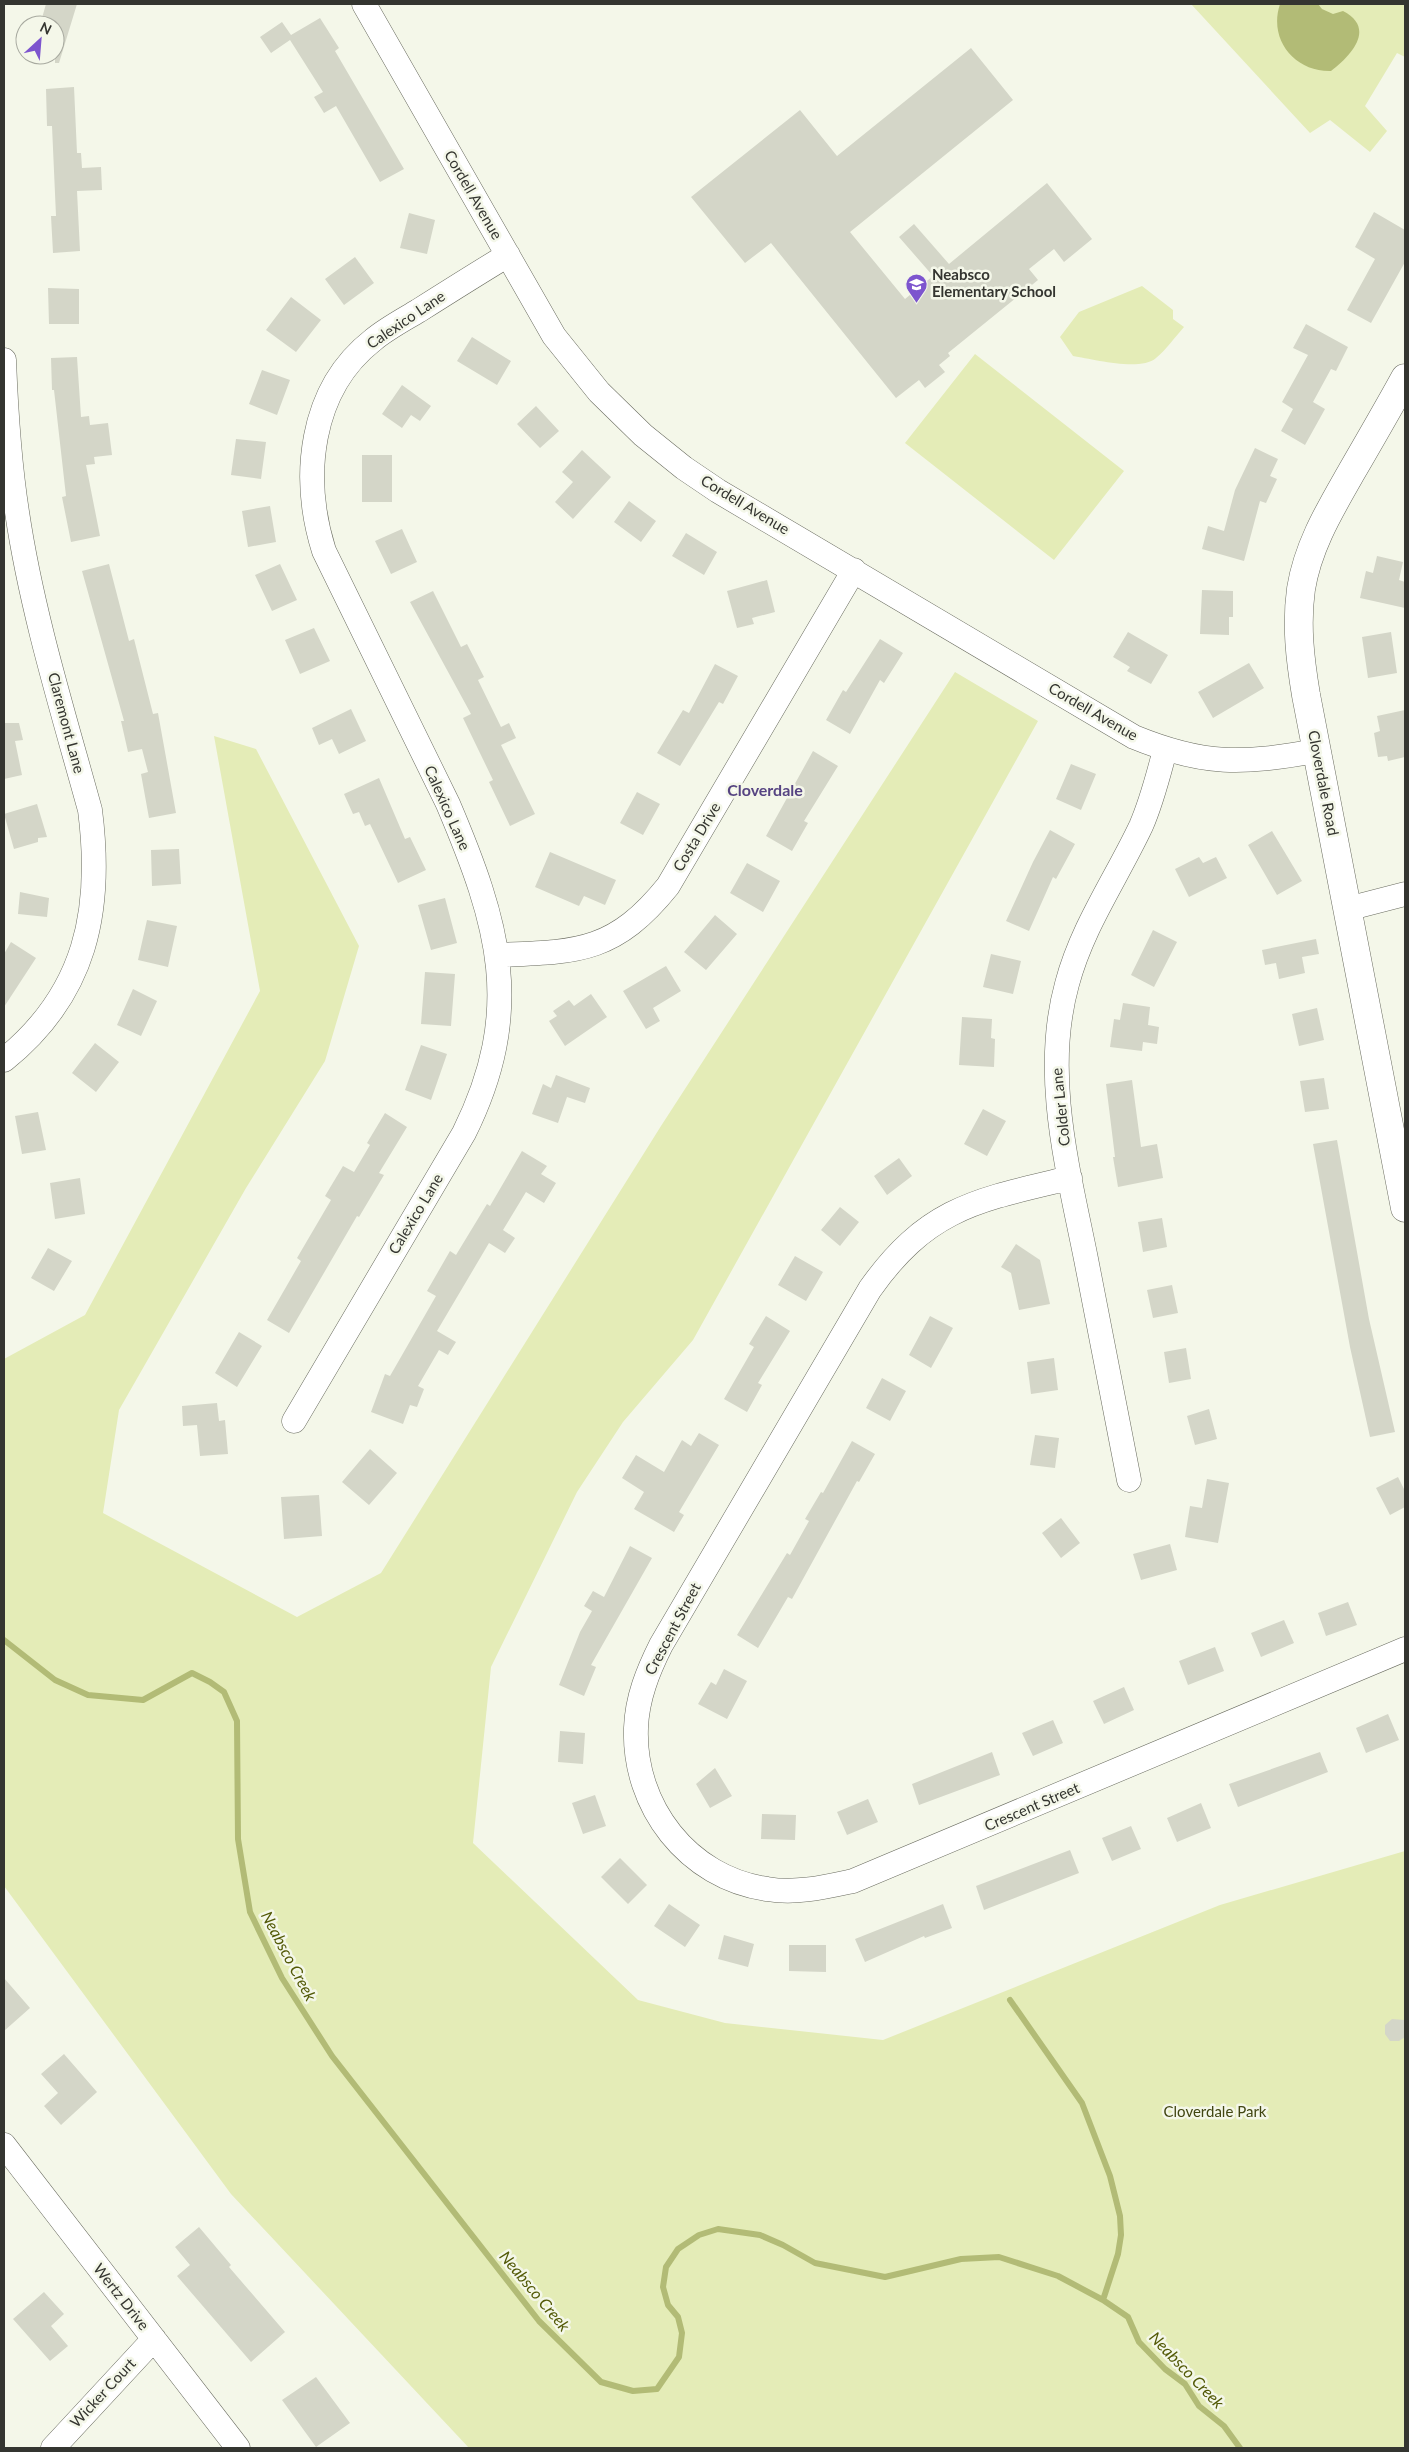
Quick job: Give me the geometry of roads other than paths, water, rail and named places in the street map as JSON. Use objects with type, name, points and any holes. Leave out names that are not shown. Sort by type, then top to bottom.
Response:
[{"type":"street","name":"Cordell Avenue","points":[[364,4],[554,336],[598,392],[643,435],[684,468],[718,491],[1134,736],[1165,750],[1223,761],[1256,760],[1316,751]]},
{"type":"street","name":"Calexico Lane","points":[[294,1421],[464,1133],[480,1100],[493,1060],[501,996],[498,955],[485,901],[466,846],[448,804],[324,551],[317,528],[312,470],[315,437],[324,405],[336,380],[353,358],[373,339],[508,255]]},
{"type":"street","name":"Claremont Lane","points":[[4,360],[7,436],[17,512],[31,588],[90,810],[95,882],[92,911],[83,946],[60,1000],[48,1018],[25,1043],[4,1060]]},
{"type":"street","name":"Cloverdale Road","points":[[1405,378],[1323,522],[1310,554],[1298,614],[1299,654],[1316,751],[1405,1208]]},
{"type":"street","name":"Costa Drive","points":[[498,955],[554,953],[580,949],[605,940],[628,927],[648,911],[668,886],[854,570]]},
{"type":"street","name":"Colder Lane","points":[[1128,1480],[1070,1178],[1058,1098],[1057,1033],[1066,986],[1086,932],[1148,809],[1165,750]]},
{"type":"street","points":[[1347,909],[1405,894]]},
{"type":"street","name":"Crescent Street","points":[[1070,1178],[985,1198],[961,1208],[932,1224],[907,1244],[885,1268],[870,1289],[666,1636],[648,1671],[640,1698],[636,1727],[637,1749],[641,1777],[648,1798],[662,1824],[676,1841],[696,1859],[720,1874],[745,1884],[767,1889],[790,1891],[853,1881],[1405,1649]]},
{"type":"street","name":"Wertz Drive","points":[[4,2145],[238,2448]]},
{"type":"street","name":"Wicker Court","points":[[53,2448],[154,2339]]},
{"type":"waterway","name":"Neabsco Creek","points":[[4,1640],[55,1680],[88,1695],[143,1700],[192,1673],[224,1692],[237,1721],[238,1839],[250,1912],[282,1978],[332,2056],[539,2321],[601,2382],[633,2391],[657,2389],[679,2357],[682,2333],[678,2317],[668,2305],[663,2287],[666,2267],[678,2249],[699,2235],[718,2229],[760,2235],[783,2245],[815,2263],[885,2277],[961,2259],[999,2257],[1058,2276],[1103,2300],[1128,2317],[1139,2342],[1165,2369],[1185,2384],[1199,2406],[1224,2426],[1240,2448]]},
{"type":"waterway","points":[[1010,2000],[1082,2103],[1110,2176],[1120,2216],[1121,2235],[1118,2254],[1103,2300]]},
{"type":"place","name":"Neabsco Elementary School","points":[[916,303]]},
{"type":"district","name":"Cloverdale","points":[[765,790]]},
{"type":"park label","name":"Cloverdale Park","points":[[1215,2112]]}]
